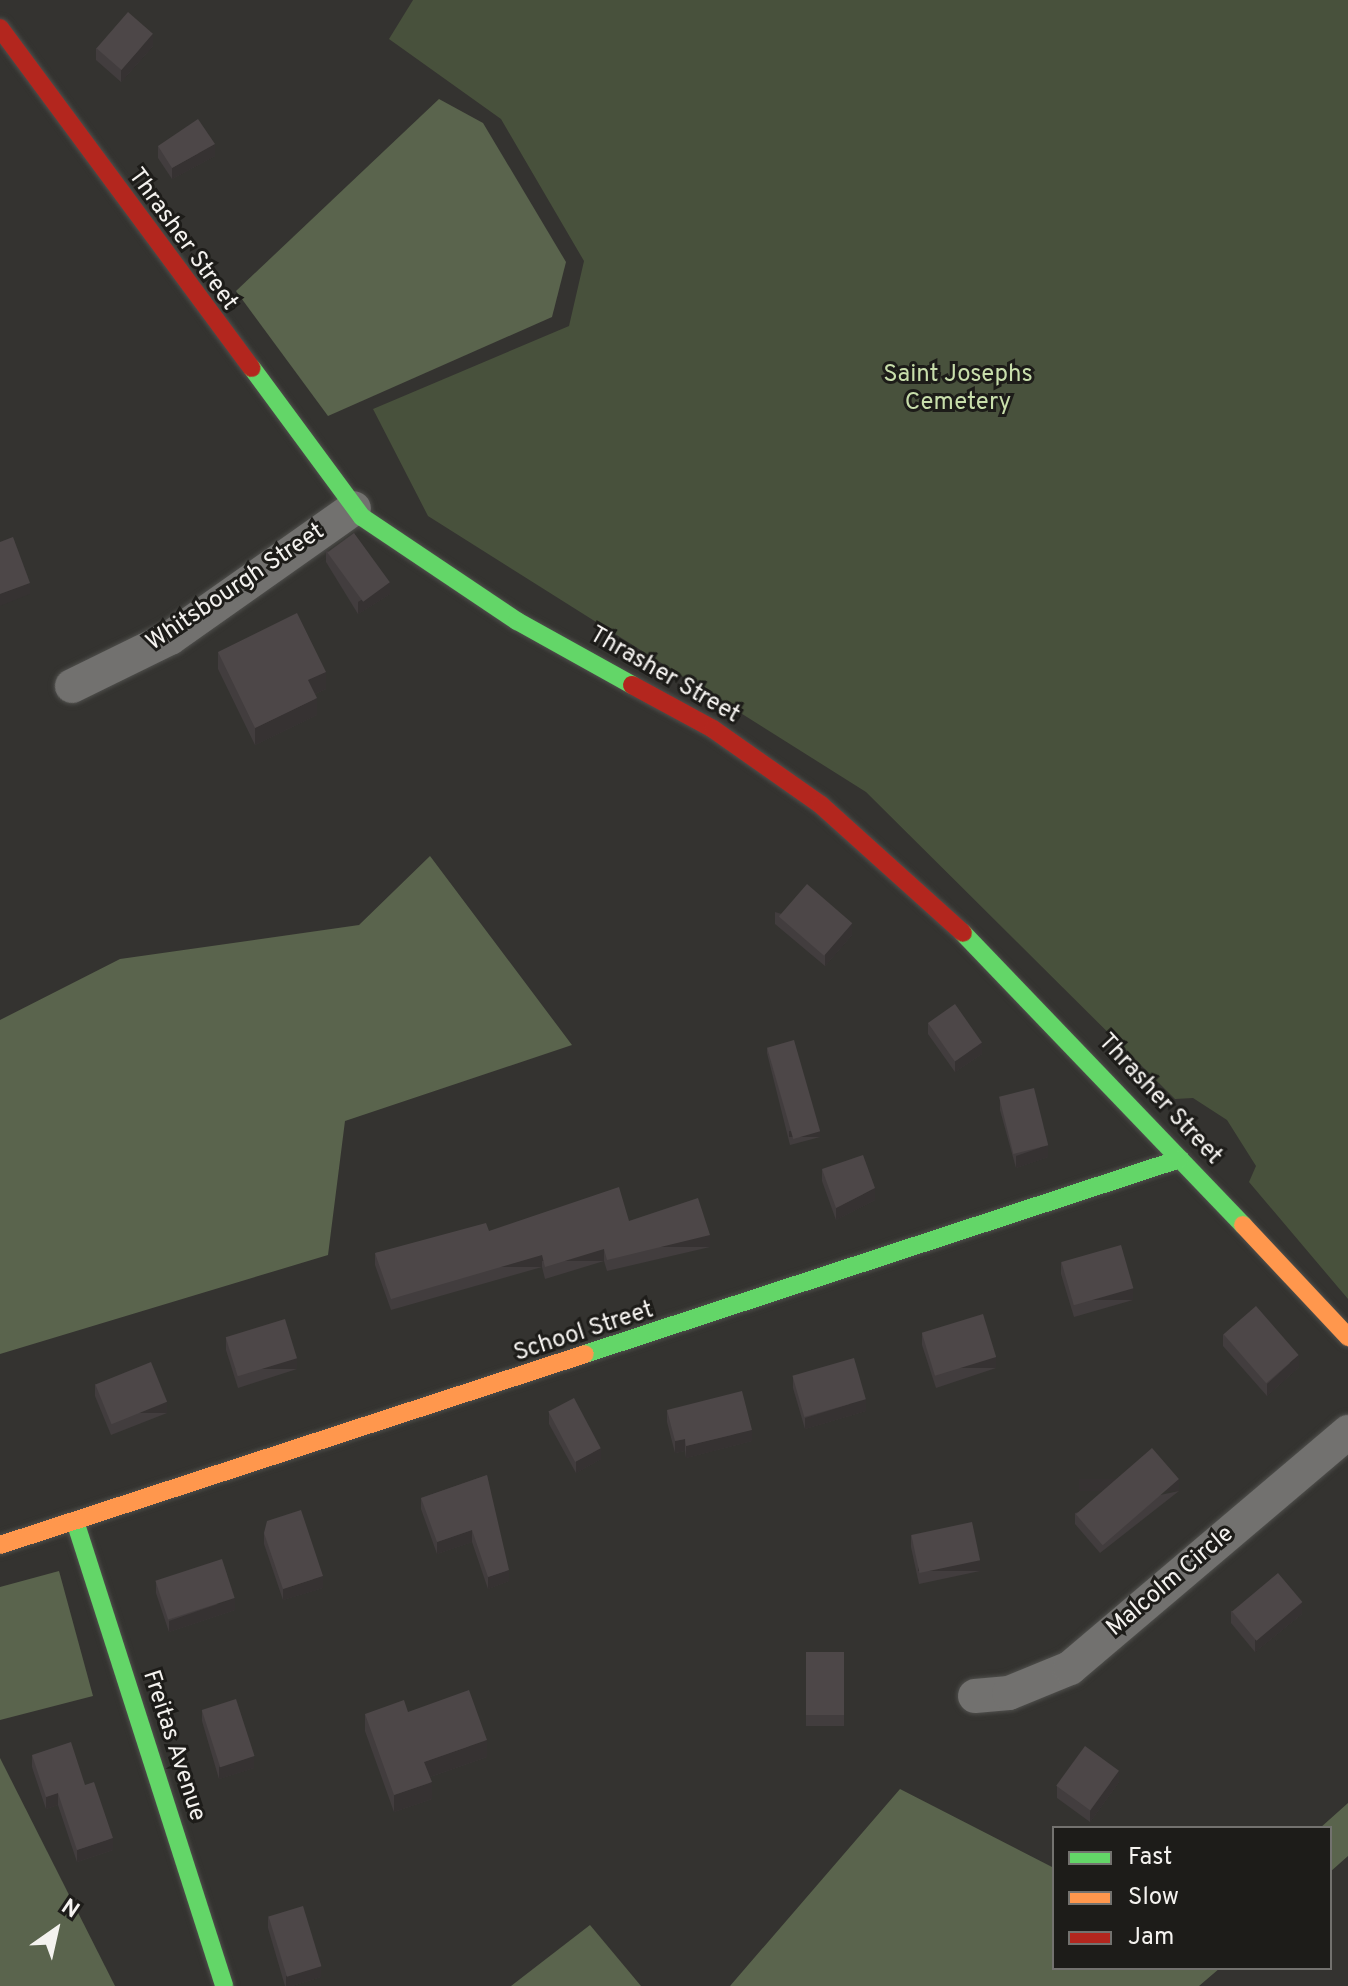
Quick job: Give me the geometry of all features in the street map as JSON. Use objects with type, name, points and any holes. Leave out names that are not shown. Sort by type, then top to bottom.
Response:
[{"type":"street","name":"Thrasher Street","points":[[0,28],[354,508],[517,621],[713,729],[821,805],[1004,969],[1348,1337]]},
{"type":"street","name":"Whitsbourgh Street","points":[[72,686],[170,638],[354,508]]},
{"type":"street","name":"School Street","points":[[0,1545],[1180,1159]]},
{"type":"street","name":"Malcolm Circle","points":[[975,1696],[1009,1693],[1070,1668],[1348,1432]]},
{"type":"street","name":"Freitas Avenue","points":[[75,1521],[224,1986]]},
{"type":"green space","name":"Saint Josephs Cemetery","points":[[413,0],[1348,0],[1348,1299],[1249,1182],[1256,1166],[1227,1120],[1193,1098],[1175,1099],[866,792],[428,516],[373,409],[569,326],[584,261],[501,119],[389,39]]},
{"type":"green space","points":[[439,99],[483,123],[566,262],[552,317],[328,416],[236,291]]},
{"type":"green space","points":[[430,856],[572,1045],[345,1121],[328,1255],[0,1354],[0,1020],[120,959],[359,925]]},
{"type":"green space","points":[[59,1571],[93,1696],[0,1720],[0,1587]]},
{"type":"green space","points":[[0,1758],[115,1986],[0,1986]]},
{"type":"green space","points":[[900,1789],[1052,1867],[1052,1970],[1218,1970],[1199,1986],[730,1986]]},
{"type":"green space","points":[[1348,1803],[1348,1856],[1332,1870],[1332,1826],[1322,1826]]},
{"type":"green space","points":[[590,1925],[641,1986],[511,1986]]},
{"type":"building","points":[[128,12],[153,34],[121,70],[97,48]]},
{"type":"building","points":[[198,119],[215,144],[172,168],[158,146]]},
{"type":"building","points":[[354,533],[390,582],[363,602],[327,552]]},
{"type":"building","points":[[13,537],[30,583],[0,594],[0,542]]},
{"type":"building","points":[[297,613],[326,672],[308,680],[317,698],[255,728],[218,652]]},
{"type":"building","points":[[807,884],[852,923],[824,956],[779,916]]},
{"type":"building","points":[[955,1004],[982,1043],[955,1061],[928,1023]]},
{"type":"building","points":[[794,1040],[820,1131],[793,1139],[767,1048]]},
{"type":"building","points":[[1034,1088],[1048,1145],[1013,1154],[999,1097]]},
{"type":"building","points":[[863,1155],[875,1188],[836,1208],[822,1169]]},
{"type":"building","points":[[619,1187],[629,1221],[698,1198],[710,1235],[607,1260],[604,1249],[545,1267],[542,1255],[391,1299],[375,1253],[486,1223],[489,1231]]},
{"type":"building","points":[[1121,1245],[1133,1288],[1074,1305],[1061,1262]]},
{"type":"building","points":[[1256,1306],[1299,1355],[1266,1383],[1224,1334]]},
{"type":"building","points":[[983,1314],[996,1357],[935,1376],[922,1333]]},
{"type":"building","points":[[285,1319],[297,1358],[238,1376],[226,1337]]},
{"type":"building","points":[[854,1358],[866,1399],[804,1417],[792,1376]]},
{"type":"building","points":[[151,1362],[167,1402],[111,1424],[95,1384]]},
{"type":"building","points":[[742,1391],[752,1430],[686,1446],[685,1439],[675,1441],[667,1410]]},
{"type":"building","points":[[574,1398],[601,1448],[575,1462],[548,1412]]},
{"type":"building","points":[[1152,1448],[1179,1479],[1103,1545],[1076,1514]]},
{"type":"building","points":[[487,1475],[509,1570],[488,1577],[472,1530],[437,1542],[421,1498]]},
{"type":"building","points":[[301,1510],[323,1576],[283,1589],[264,1533],[267,1521]]},
{"type":"building","points":[[972,1522],[980,1560],[919,1573],[911,1535]]},
{"type":"building","points":[[222,1559],[235,1598],[168,1620],[155,1581]]},
{"type":"building","points":[[1278,1573],[1302,1602],[1256,1641],[1232,1612]]},
{"type":"building","points":[[806,1652],[844,1652],[844,1715],[806,1715]]},
{"type":"building","points":[[469,1690],[487,1740],[424,1762],[432,1782],[394,1795],[365,1714],[404,1700],[408,1712]]},
{"type":"building","points":[[236,1699],[255,1756],[220,1767],[202,1710]]},
{"type":"building","points":[[71,1742],[85,1785],[94,1782],[113,1838],[77,1850],[58,1793],[46,1797],[32,1755]]},
{"type":"building","points":[[1085,1746],[1119,1771],[1090,1810],[1056,1786]]},
{"type":"building","points":[[303,1906],[321,1966],[287,1977],[269,1917]]},
{"type":"traffic: fast","points":[[252,368],[362,517],[517,621],[632,685]]},
{"type":"traffic: fast","points":[[963,933],[1243,1225]]},
{"type":"traffic: fast","points":[[585,1354],[1180,1159]]},
{"type":"traffic: fast","points":[[75,1521],[224,1986]]},
{"type":"traffic: slow","points":[[1243,1225],[1348,1337]]},
{"type":"traffic: slow","points":[[0,1545],[585,1354]]},
{"type":"traffic: jam","points":[[0,28],[252,368]]},
{"type":"traffic: jam","points":[[632,685],[713,729],[821,805],[963,933]]}]
